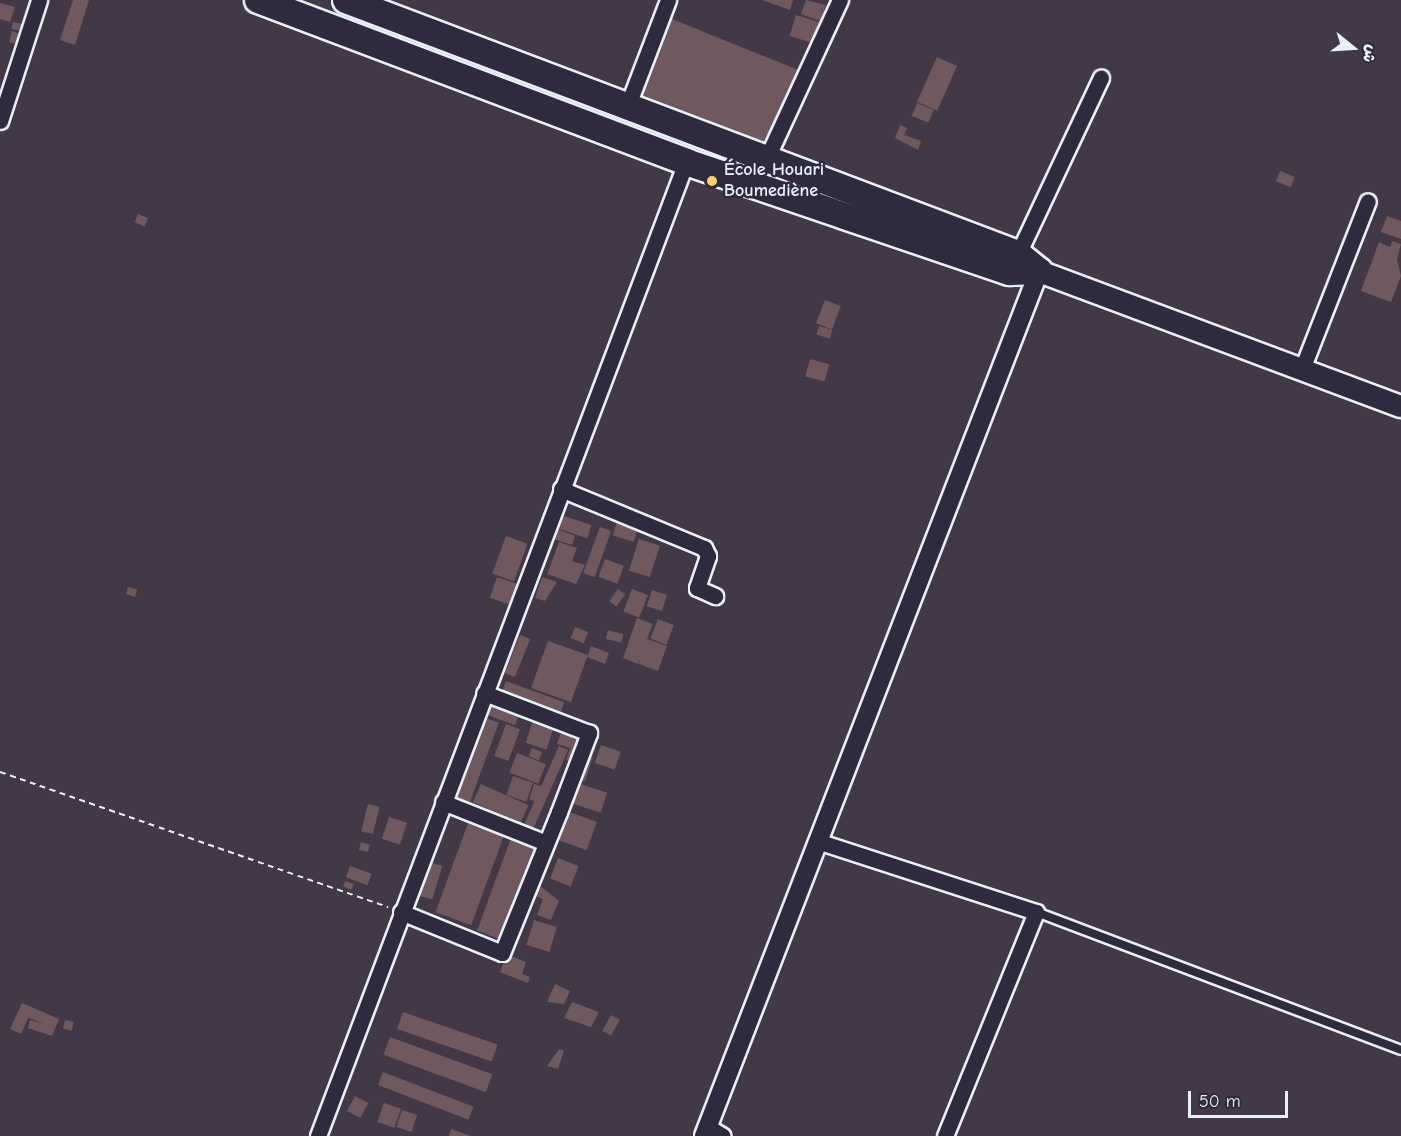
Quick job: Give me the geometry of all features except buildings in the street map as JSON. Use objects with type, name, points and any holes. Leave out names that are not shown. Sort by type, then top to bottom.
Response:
[{"type":"highway","points":[[258,0],[686,162],[1010,272],[1039,271]]},
{"type":"highway","points":[[346,0],[626,110],[1018,254],[1039,271]]},
{"type":"main road","points":[[1039,271],[1401,406]]},
{"type":"street","points":[[1,115],[39,0]]},
{"type":"street","points":[[626,110],[668,0]]},
{"type":"street","points":[[765,162],[840,0]]},
{"type":"street","points":[[1018,254],[1101,78]]},
{"type":"street","points":[[318,1136],[686,162]]},
{"type":"street","points":[[1302,369],[1368,201]]},
{"type":"street","points":[[712,1133],[819,842],[1039,271]]},
{"type":"street","points":[[561,489],[704,548],[708,556],[697,588],[715,596]]},
{"type":"street","points":[[401,912],[502,953],[589,733],[484,693]]},
{"type":"street","points":[[443,802],[546,843]]},
{"type":"street","points":[[819,842],[1036,912],[945,1136]]},
{"type":"lane","points":[[1036,912],[1401,1050]]},
{"type":"path","points":[[0,772],[401,912]]},
{"type":"place","name":"École Houari Boumediène","points":[[712,181]]}]
